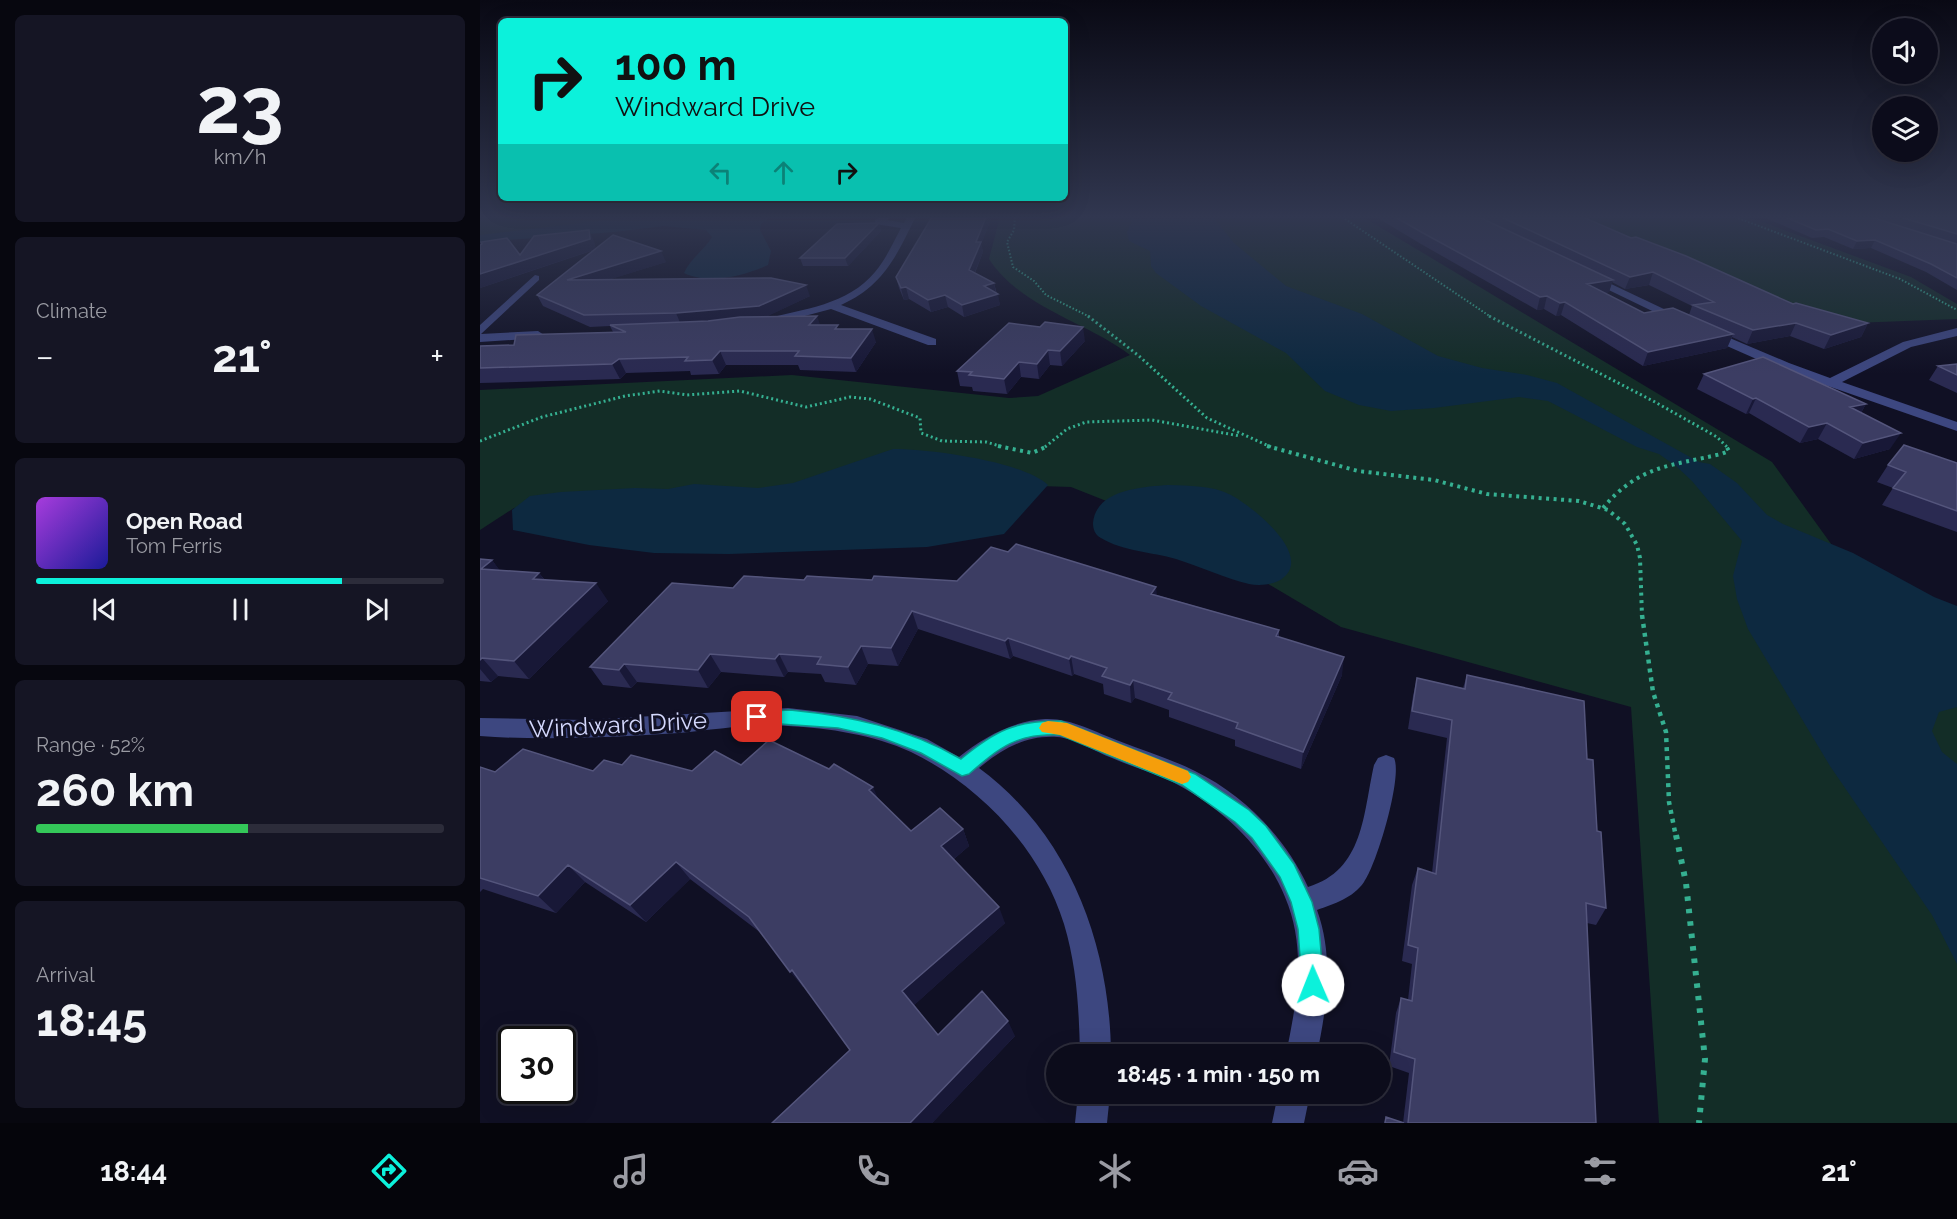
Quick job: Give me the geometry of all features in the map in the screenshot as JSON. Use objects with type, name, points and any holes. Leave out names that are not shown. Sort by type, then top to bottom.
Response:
[{"type":"street","points":[[759,322],[830,305],[872,282],[882,269]]},
{"type":"street","points":[[1574,270],[1687,324],[1784,366],[1957,427]]},
{"type":"street","points":[[480,331],[535,278]]},
{"type":"street","points":[[830,305],[932,342]]},
{"type":"street","points":[[1830,383],[1903,344],[1957,332]]},
{"type":"street","points":[[480,338],[546,335]]},
{"type":"street","name":"Windward Drive","points":[[480,727],[523,731],[595,730],[741,717],[790,717],[838,722],[884,732],[927,748],[962,768],[997,795],[1030,831],[1056,871],[1085,945],[1094,1007],[1096,1044]]},
{"type":"street","points":[[962,768],[994,742],[1015,732],[1038,727],[1061,728],[1188,779],[1242,816],[1274,850],[1287,870],[1301,902],[1310,938],[1313,985],[1304,1044]]},
{"type":"street","points":[[1301,902],[1328,895],[1350,880],[1364,860],[1386,765]]},
{"type":"street","points":[[1091,1123],[1093,1104]]},
{"type":"street","points":[[1288,1123],[1292,1104]]},
{"type":"path","points":[[1017,269],[1034,281],[1046,295],[1088,316],[1139,356],[1207,418],[1244,436],[1283,452],[1358,471],[1434,480],[1487,494],[1579,501],[1603,508],[1625,524],[1637,545],[1640,558],[1640,601],[1648,663],[1653,692],[1668,744],[1669,802],[1686,883],[1705,1059],[1699,1123]]},
{"type":"path","points":[[1420,269],[1495,320],[1655,402],[1717,437],[1727,446],[1729,451],[1724,453],[1668,465],[1635,476],[1615,492],[1603,508]]},
{"type":"path","points":[[1874,269],[1900,279],[1957,310]]},
{"type":"path","points":[[480,441],[542,417],[625,396],[660,391],[687,395],[740,391],[806,407],[850,397],[870,399],[920,417],[921,433],[942,441],[986,442],[1032,453],[1048,446],[1067,429],[1086,422],[1152,420],[1219,434],[1244,436]]},
{"type":"green space","points":[[997,269],[1450,269],[1772,462],[1847,566],[1957,613],[1957,1123],[1659,1123],[1631,707],[1341,627],[1172,527],[1071,487],[871,481],[514,508],[480,530],[480,390],[792,375],[1009,398],[1038,396],[1130,355],[1113,343],[1036,302],[1002,276]]},
{"type":"green space","points":[[1700,269],[1890,269],[1911,277],[1957,304],[1957,319],[1853,323],[1797,311]]},
{"type":"water","points":[[686,269],[757,269],[715,279],[694,277],[684,273]]},
{"type":"water","points":[[1153,269],[1266,269],[1286,286],[1362,314],[1438,356],[1482,368],[1527,375],[1557,383],[1699,462],[1710,464],[1737,483],[1767,515],[1783,524],[1853,553],[1934,597],[1957,606],[1957,707],[1939,712],[1932,731],[1942,752],[1957,764],[1957,964],[1932,915],[1830,766],[1748,629],[1737,599],[1733,576],[1742,541],[1692,481],[1676,466],[1659,454],[1637,447],[1548,401],[1519,397],[1391,411],[1359,405],[1325,391],[1286,353],[1201,306]]},
{"type":"water","points":[[893,449],[929,451],[997,463],[1018,469],[1048,485],[1004,534],[927,547],[729,554],[654,553],[589,545],[513,530],[512,510],[530,496],[635,488],[668,489],[694,484],[758,488],[793,483]]},
{"type":"water","points":[[1168,485],[1216,489],[1240,500],[1264,519],[1285,543],[1290,555],[1291,567],[1284,577],[1268,584],[1249,584],[1176,559],[1118,546],[1096,534],[1093,523],[1102,503],[1122,492]]},
{"type":"building","points":[[480,269],[494,269],[480,274]]},
{"type":"building","points":[[569,269],[601,269],[567,280],[771,278],[806,285],[759,306],[676,313],[584,315],[537,295]]},
{"type":"building","points":[[901,269],[969,269],[994,283],[984,286],[998,294],[962,305],[945,295],[928,300],[906,287],[901,288],[896,277]]},
{"type":"building","points":[[1490,269],[1590,269],[1613,280],[1587,284],[1644,313],[1673,308],[1733,334],[1648,352],[1565,302],[1560,303],[1547,296],[1540,297]]},
{"type":"building","points":[[1614,269],[1716,269],[1793,304],[1868,323],[1831,335],[1796,323],[1753,330],[1693,305],[1714,302],[1653,272],[1630,277]]},
{"type":"building","points":[[1941,269],[1957,269],[1957,278]]},
{"type":"building","points":[[817,316],[809,325],[838,325],[835,329],[872,329],[851,358],[795,356],[799,351],[720,351],[712,360],[685,361],[688,357],[619,359],[612,364],[480,368],[480,346],[514,345],[516,335],[626,332],[610,325],[708,321],[740,317]]},
{"type":"building","points":[[1045,322],[1083,327],[1060,351],[1048,350],[1037,364],[1019,362],[1004,379],[969,375],[972,372],[957,371],[1009,323],[1040,327]]},
{"type":"building","points":[[1763,357],[1866,404],[1850,407],[1901,433],[1863,443],[1827,423],[1809,427],[1756,398],[1753,399],[1704,374]]},
{"type":"building","points":[[1957,364],[1957,375],[1938,366]]},
{"type":"building","points":[[1904,445],[1957,463],[1957,511],[1893,488],[1906,472],[1888,465]]},
{"type":"building","points":[[1016,544],[1156,587],[1151,594],[1279,630],[1276,636],[1344,657],[1303,752],[1236,728],[1238,723],[1168,699],[1172,693],[1133,680],[1130,685],[1102,676],[1107,668],[1071,656],[1069,659],[1008,638],[1005,641],[912,611],[891,648],[861,646],[848,667],[817,664],[821,657],[779,654],[775,659],[710,654],[698,670],[624,664],[619,670],[590,667],[672,583],[733,588],[744,576],[804,580],[807,576],[872,580],[874,576],[957,581],[991,547],[1008,552]]},
{"type":"building","points":[[480,559],[492,560],[481,569],[539,573],[533,579],[596,583],[514,661],[482,658],[480,660]]},
{"type":"building","points":[[1467,675],[1584,701],[1587,759],[1593,760],[1597,831],[1601,832],[1606,908],[1586,903],[1596,1123],[1408,1123],[1415,1059],[1394,1052],[1401,998],[1412,1001],[1418,948],[1408,945],[1418,868],[1436,874],[1452,720],[1412,711],[1417,678],[1465,689]]},
{"type":"building","points":[[769,740],[829,769],[834,764],[873,787],[869,790],[911,831],[940,808],[963,829],[941,846],[999,907],[902,991],[938,1035],[982,991],[1008,1021],[910,1123],[772,1123],[850,1050],[792,970],[790,972],[749,917],[676,862],[630,905],[568,865],[538,896],[480,878],[480,767],[495,772],[523,749],[593,771],[604,760],[622,765],[631,755],[692,771],[715,751],[741,765]]},
{"type":"building","points":[[1386,1117],[1404,1123],[1385,1123]]},
{"type":"slow traffic","points":[[1048,728],[1061,728],[1182,777]]},
{"type":"route","points":[[757,717],[790,717],[838,722],[884,732],[927,748],[962,768],[994,742],[1015,732],[1038,727],[1061,728],[1188,779],[1242,816],[1274,850],[1287,870],[1301,902],[1309,929],[1313,985]]}]
